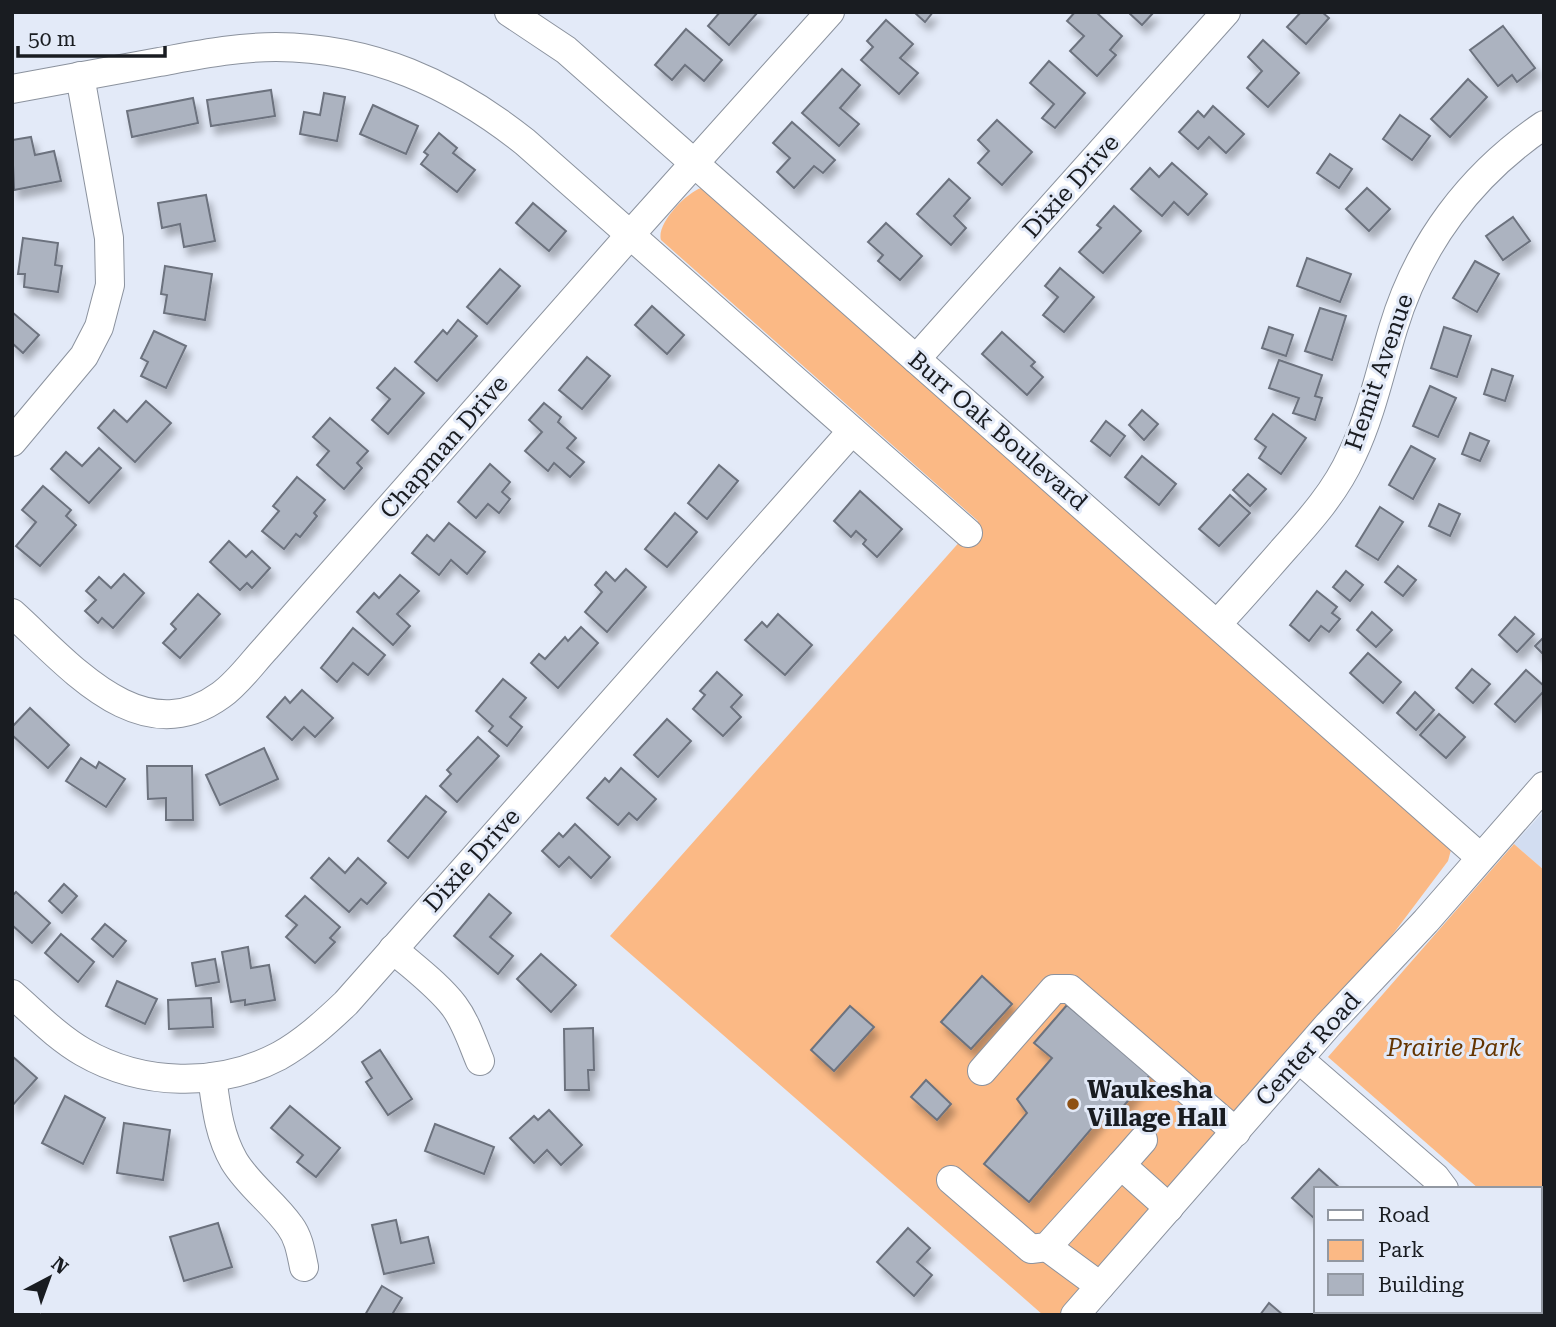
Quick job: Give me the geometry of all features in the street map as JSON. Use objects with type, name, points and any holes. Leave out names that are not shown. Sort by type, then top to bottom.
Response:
[{"type":"street","name":"Burr Oak Boulevard","points":[[509,12],[566,50],[1480,857]]},
{"type":"street","name":"Chapman Drive","points":[[12,613],[108,697],[138,711],[177,714],[201,707],[222,694],[266,648],[830,12]]},
{"type":"street","name":"Dixie Drive","points":[[916,359],[1226,12]]},
{"type":"street","points":[[12,89],[248,48],[301,48],[363,57],[430,81],[493,117],[525,142],[968,533]]},
{"type":"street","points":[[12,442],[85,356],[99,327],[110,285],[109,238],[80,76]]},
{"type":"street","name":"Hemit Avenue","points":[[1217,624],[1320,508],[1352,457],[1367,420],[1393,327],[1424,251],[1469,189],[1500,158],[1544,125]]},
{"type":"street","name":"Dixie Drive","points":[[12,994],[58,1035],[82,1052],[114,1067],[154,1077],[212,1077],[243,1071],[279,1056],[316,1031],[346,1003],[852,431]]},
{"type":"street","name":"Center Road","points":[[1075,1315],[1480,857],[1539,801]]},
{"type":"street","points":[[393,949],[454,1006],[464,1022],[480,1061]]},
{"type":"street","points":[[982,1071],[1054,989],[1070,989],[1236,1132]]},
{"type":"street","points":[[1299,1059],[1435,1177],[1442,1187]]},
{"type":"street","points":[[212,1077],[217,1116],[234,1161],[253,1187],[290,1225],[297,1239],[304,1267]]},
{"type":"street","points":[[951,1180],[1031,1249],[1047,1247],[1143,1140]]},
{"type":"street","points":[[1121,1165],[1168,1208]]},
{"type":"street","points":[[1047,1247],[1100,1286]]},
{"type":"shaded area","points":[[1544,811],[1544,870],[1514,844]]},
{"type":"green space","points":[[701,188],[1451,850],[1448,861],[1381,950],[1061,1315],[1043,1315],[610,936],[978,521],[661,240],[663,226],[674,210]]},
{"type":"green space","name":"Prairie Park","points":[[1514,844],[1544,870],[1544,1245],[1542,1187],[1477,1187],[1328,1057]]},
{"type":"building","points":[[720,12],[758,12],[729,45],[708,26]]},
{"type":"building","points":[[914,12],[933,12],[925,22]]},
{"type":"building","points":[[1075,12],[1096,12],[1122,36],[1110,50],[1116,55],[1097,76],[1070,51],[1084,36],[1067,21]]},
{"type":"building","points":[[1128,12],[1154,12],[1142,25]]},
{"type":"building","points":[[1301,12],[1322,12],[1329,18],[1306,44],[1287,27]]},
{"type":"building","points":[[886,20],[913,44],[900,58],[918,73],[899,94],[861,60],[873,47],[867,41]]},
{"type":"building","points":[[1503,26],[1535,68],[1517,82],[1512,75],[1498,86],[1470,50]]},
{"type":"building","points":[[686,29],[722,60],[704,81],[685,65],[672,80],[655,65]]},
{"type":"building","points":[[1263,40],[1299,73],[1268,107],[1247,88],[1262,71],[1248,57]]},
{"type":"building","points":[[1049,61],[1085,93],[1055,128],[1042,118],[1054,104],[1030,83]]},
{"type":"building","points":[[842,69],[860,85],[840,108],[859,124],[839,146],[802,113]]},
{"type":"building","points":[[1468,79],[1487,97],[1450,137],[1431,119]]},
{"type":"building","points":[[271,90],[275,116],[211,126],[207,100]]},
{"type":"building","points":[[324,93],[345,97],[337,141],[300,134],[304,112],[320,115]]},
{"type":"building","points":[[193,98],[198,123],[132,137],[127,111]]},
{"type":"building","points":[[373,105],[418,126],[406,154],[360,134]]},
{"type":"building","points":[[1213,106],[1244,134],[1226,153],[1209,137],[1198,149],[1179,132],[1198,111],[1204,117]]},
{"type":"building","points":[[1400,115],[1430,136],[1412,160],[1383,139]]},
{"type":"building","points":[[997,120],[1032,152],[1002,185],[978,163],[989,151],[978,140]]},
{"type":"building","points":[[792,122],[835,160],[823,173],[814,166],[794,188],[777,172],[790,158],[773,143]]},
{"type":"building","points":[[439,133],[457,148],[453,153],[475,170],[457,192],[421,164],[428,155],[424,152]]},
{"type":"building","points":[[31,137],[35,155],[54,151],[61,181],[14,190],[12,140]]},
{"type":"building","points":[[1330,154],[1352,169],[1339,188],[1317,173]]},
{"type":"building","points":[[1172,163],[1207,194],[1188,215],[1174,202],[1162,216],[1131,189],[1150,168],[1159,177]]},
{"type":"building","points":[[949,179],[970,198],[954,216],[966,228],[951,245],[917,214]]},
{"type":"building","points":[[1367,188],[1390,209],[1369,231],[1346,209]]},
{"type":"building","points":[[206,195],[215,241],[184,247],[180,224],[162,228],[158,203]]},
{"type":"building","points":[[533,203],[566,231],[549,251],[516,223]]},
{"type":"building","points":[[1114,206],[1141,231],[1103,273],[1079,252],[1101,228],[1097,225]]},
{"type":"building","points":[[1513,217],[1530,241],[1503,260],[1486,236]]},
{"type":"building","points":[[886,223],[922,256],[900,280],[878,261],[883,255],[868,242]]},
{"type":"building","points":[[23,238],[58,243],[55,265],[62,266],[58,292],[24,287],[25,274],[18,274]]},
{"type":"building","points":[[1307,258],[1351,274],[1340,302],[1297,286]]},
{"type":"building","points":[[1475,261],[1499,274],[1477,312],[1453,298]]},
{"type":"building","points":[[165,266],[212,274],[205,320],[164,313],[167,295],[161,294]]},
{"type":"building","points":[[1060,268],[1094,297],[1064,332],[1043,315],[1058,297],[1045,286]]},
{"type":"building","points":[[500,269],[520,286],[487,324],[467,307]]},
{"type":"building","points":[[652,306],[684,335],[667,354],[635,325]]},
{"type":"building","points":[[1320,308],[1346,316],[1332,360],[1305,351]]},
{"type":"building","points":[[12,312],[39,335],[23,353],[12,343]]},
{"type":"building","points":[[458,320],[477,336],[437,381],[415,362],[443,330],[447,334]]},
{"type":"building","points":[[1269,327],[1293,335],[1286,356],[1262,348]]},
{"type":"building","points":[[1444,327],[1471,336],[1457,377],[1431,368]]},
{"type":"building","points":[[154,331],[186,346],[166,388],[141,376],[148,362],[141,358]]},
{"type":"building","points":[[1002,332],[1035,362],[1031,366],[1043,377],[1027,395],[982,354]]},
{"type":"building","points":[[587,357],[610,376],[582,409],[559,390]]},
{"type":"building","points":[[1279,360],[1322,375],[1315,396],[1322,398],[1315,420],[1293,413],[1299,398],[1269,388]]},
{"type":"building","points":[[395,368],[424,393],[388,434],[372,420],[390,399],[377,388]]},
{"type":"building","points":[[1492,369],[1513,376],[1505,401],[1484,394]]},
{"type":"building","points":[[1430,386],[1456,398],[1438,437],[1413,426]]},
{"type":"building","points":[[146,401],[171,423],[135,462],[98,428],[114,410],[127,422]]},
{"type":"building","points":[[544,403],[561,417],[558,422],[576,438],[567,448],[584,462],[570,477],[554,463],[548,471],[525,451],[542,432],[529,420]]},
{"type":"building","points":[[1142,410],[1158,424],[1144,440],[1129,425]]},
{"type":"building","points":[[1273,414],[1306,438],[1281,474],[1259,458],[1266,447],[1255,439]]},
{"type":"building","points":[[330,418],[368,451],[357,463],[362,468],[344,489],[317,465],[329,451],[313,437]]},
{"type":"building","points":[[1106,421],[1125,436],[1110,456],[1091,441]]},
{"type":"building","points":[[1470,433],[1489,441],[1480,461],[1462,454]]},
{"type":"building","points":[[1411,446],[1435,459],[1413,499],[1389,485]]},
{"type":"building","points":[[99,448],[121,468],[89,503],[51,469],[66,452],[82,466]]},
{"type":"building","points":[[1142,456],[1176,484],[1159,505],[1125,477]]},
{"type":"building","points":[[490,464],[510,482],[502,492],[510,499],[499,513],[488,504],[476,518],[458,502]]},
{"type":"building","points":[[719,465],[738,481],[707,519],[688,503]]},
{"type":"building","points":[[1248,474],[1266,489],[1250,506],[1233,490]]},
{"type":"building","points":[[297,477],[325,500],[314,513],[317,516],[300,537],[296,534],[284,549],[262,531],[279,511],[273,506]]},
{"type":"building","points":[[43,486],[71,510],[66,516],[76,525],[40,566],[16,546],[36,522],[22,510]]},
{"type":"building","points":[[860,491],[902,529],[877,557],[863,544],[866,540],[856,531],[851,537],[834,521]]},
{"type":"building","points":[[1230,495],[1250,513],[1219,546],[1199,529]]},
{"type":"building","points":[[1439,504],[1460,514],[1450,536],[1429,526]]},
{"type":"building","points":[[1380,507],[1403,522],[1378,560],[1356,546]]},
{"type":"building","points":[[675,513],[697,532],[667,567],[645,549]]},
{"type":"building","points":[[449,523],[485,552],[467,574],[451,560],[439,575],[412,553],[427,535],[434,541]]},
{"type":"building","points":[[229,541],[246,557],[252,551],[270,568],[252,588],[247,583],[240,590],[210,562]]},
{"type":"building","points":[[1398,566],[1416,580],[1403,596],[1385,582]]},
{"type":"building","points":[[626,569],[646,587],[607,632],[585,612],[602,592],[595,585],[606,572],[615,581]]},
{"type":"building","points":[[1346,571],[1363,585],[1350,601],[1333,587]]},
{"type":"building","points":[[124,574],[144,593],[113,628],[102,618],[98,623],[85,611],[96,600],[86,591],[99,577],[111,588]]},
{"type":"building","points":[[400,575],[419,591],[397,614],[410,626],[393,645],[357,612],[374,593],[379,598]]},
{"type":"building","points":[[1317,591],[1337,607],[1332,613],[1340,619],[1329,632],[1321,626],[1309,641],[1290,625]]},
{"type":"building","points":[[198,594],[220,614],[180,658],[163,643],[176,629],[171,624]]},
{"type":"building","points":[[1372,612],[1392,630],[1376,647],[1357,630]]},
{"type":"building","points":[[778,614],[812,645],[785,675],[745,640],[762,622],[767,627]]},
{"type":"building","points":[[1515,617],[1534,634],[1517,652],[1499,635]]},
{"type":"building","points":[[581,627],[598,643],[558,688],[531,663],[539,654],[545,659],[565,637],[568,641]]},
{"type":"building","points":[[353,628],[385,655],[368,675],[353,663],[337,682],[321,668]]},
{"type":"building","points":[[1544,637],[1544,655],[1535,646]]},
{"type":"building","points":[[1368,653],[1401,682],[1383,703],[1350,673]]},
{"type":"building","points":[[1472,669],[1490,684],[1473,703],[1456,688]]},
{"type":"building","points":[[1526,670],[1544,686],[1544,691],[1515,722],[1495,704]]},
{"type":"building","points":[[717,672],[742,695],[731,707],[741,717],[723,736],[693,709],[705,695],[700,691]]},
{"type":"building","points":[[503,679],[526,698],[510,717],[522,727],[507,746],[489,731],[493,726],[476,711]]},
{"type":"building","points":[[302,690],[333,718],[315,737],[304,727],[292,740],[267,717],[285,697],[290,703]]},
{"type":"building","points":[[1415,692],[1434,710],[1416,730],[1397,713]]},
{"type":"building","points":[[30,708],[69,745],[48,768],[12,735],[12,727]]},
{"type":"building","points":[[1439,714],[1465,737],[1446,758],[1420,735]]},
{"type":"building","points":[[667,719],[691,741],[658,777],[634,755]]},
{"type":"building","points":[[478,737],[499,756],[457,802],[440,786],[451,774],[447,770]]},
{"type":"building","points":[[264,748],[278,779],[220,805],[206,775]]},
{"type":"building","points":[[81,758],[96,768],[99,762],[125,779],[106,807],[66,781]]},
{"type":"building","points":[[147,766],[192,766],[193,820],[166,820],[166,798],[148,799]]},
{"type":"building","points":[[621,768],[656,799],[637,820],[629,813],[618,825],[587,798],[605,778],[609,782]]},
{"type":"building","points":[[426,796],[446,812],[408,858],[388,841]]},
{"type":"building","points":[[575,824],[610,857],[591,878],[569,857],[559,867],[542,851],[559,833],[563,837]]},
{"type":"building","points":[[329,858],[345,873],[358,858],[386,883],[367,904],[361,899],[349,912],[311,878]]},
{"type":"building","points":[[64,884],[77,896],[62,913],[49,901]]},
{"type":"building","points":[[16,892],[50,923],[32,943],[12,925],[12,896]]},
{"type":"building","points":[[489,894],[511,913],[490,937],[513,956],[498,974],[454,936]]},
{"type":"building","points":[[305,896],[340,927],[330,938],[335,942],[315,963],[286,937],[297,925],[286,916]]},
{"type":"building","points":[[105,924],[126,941],[113,957],[92,939]]},
{"type":"building","points":[[61,934],[94,962],[78,982],[45,953]]},
{"type":"building","points":[[248,947],[251,968],[269,965],[275,1000],[245,1005],[245,1000],[231,1002],[222,952]]},
{"type":"building","points":[[541,954],[576,985],[551,1012],[517,979]]},
{"type":"building","points":[[215,959],[219,982],[196,986],[192,963]]},
{"type":"building","points":[[982,976],[1012,1004],[971,1049],[941,1022]]},
{"type":"building","points":[[117,981],[157,999],[145,1024],[106,1006]]},
{"type":"building","points":[[211,998],[213,1027],[169,1029],[168,1000]]},
{"type":"building","name":"Waukesha Village Hall","points":[[1067,1005],[1150,1075],[1116,1115],[1108,1109],[1029,1202],[984,1164],[1027,1113],[1017,1099],[1052,1058],[1034,1043]]},
{"type":"building","points":[[850,1006],[874,1027],[834,1071],[811,1050]]},
{"type":"building","points":[[593,1028],[594,1070],[588,1070],[589,1090],[565,1090],[564,1029]]},
{"type":"building","points":[[380,1050],[412,1099],[388,1115],[366,1082],[372,1078],[362,1062]]},
{"type":"building","points":[[12,1056],[37,1078],[12,1106]]},
{"type":"building","points":[[926,1080],[951,1104],[937,1120],[911,1097]]},
{"type":"building","points":[[65,1096],[105,1118],[83,1164],[42,1143]]},
{"type":"building","points":[[290,1106],[340,1148],[316,1177],[297,1162],[303,1155],[271,1128]]},
{"type":"building","points":[[549,1110],[582,1145],[561,1165],[547,1150],[534,1163],[510,1138],[534,1116],[538,1120]]},
{"type":"building","points":[[124,1123],[170,1130],[163,1180],[117,1173]]},
{"type":"building","points":[[435,1124],[494,1147],[484,1174],[425,1151]]},
{"type":"building","points":[[1319,1169],[1339,1187],[1314,1187],[1314,1218],[1292,1198]]},
{"type":"building","points":[[396,1220],[401,1243],[428,1237],[434,1263],[384,1274],[372,1225]]},
{"type":"building","points":[[218,1223],[232,1267],[184,1281],[170,1237]]},
{"type":"building","points":[[908,1228],[930,1248],[917,1262],[932,1275],[914,1296],[877,1262]]},
{"type":"building","points":[[382,1286],[402,1298],[393,1313],[396,1315],[365,1315]]},
{"type":"building","points":[[1269,1303],[1283,1315],[1260,1315]]},
{"type":"building","points":[[1424,1313],[1482,1313],[1481,1315],[1423,1315]]},
{"type":"place","name":"Waukesha Village Hall","points":[[1073,1104]]}]
